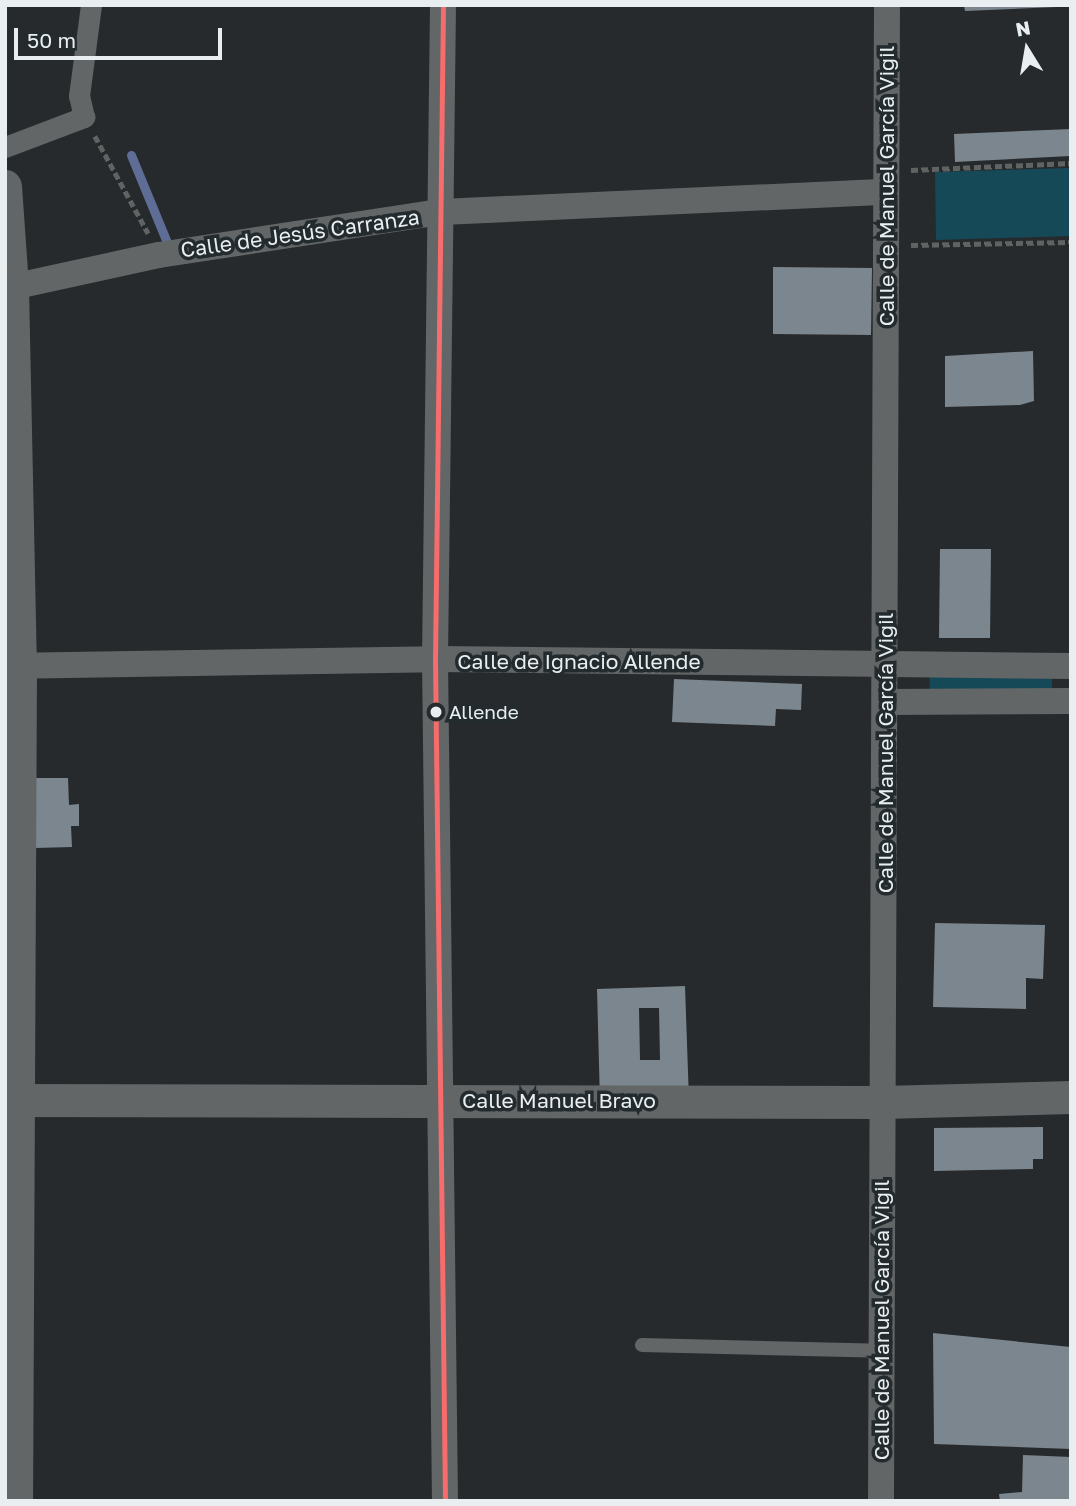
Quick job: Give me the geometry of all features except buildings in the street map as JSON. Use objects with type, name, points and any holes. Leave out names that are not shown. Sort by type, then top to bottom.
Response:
[{"type":"street","points":[[5,147],[84,117],[79,96],[92,5]]},
{"type":"street","points":[[443,5],[435,659],[445,1501]]},
{"type":"street","name":"Calle de Manuel García Vigil","points":[[881,1501],[887,5]]},
{"type":"street","name":"Calle de Jesús Carranza","points":[[12,287],[132,261],[441,212],[885,181]]},
{"type":"street","points":[[5,187],[12,287],[12,1099],[16,1501]]},
{"type":"street","name":"Calle de Ignacio Allende","points":[[12,665],[435,659],[1070,666],[1068,701],[886,702]]},
{"type":"street","name":"Calle Manuel Bravo","points":[[12,1099],[882,1102],[1071,1097]]},
{"type":"lane","points":[[642,1345],[881,1351]]},
{"type":"path","points":[[84,117],[149,235],[131,245],[132,261]]},
{"type":"path","points":[[885,181],[1071,163]]},
{"type":"path","points":[[886,246],[1071,242]]},
{"type":"shaded area","points":[[1071,168],[1071,236],[936,240],[935,172]]},
{"type":"shaded area","points":[[929,667],[1052,672],[1052,691],[930,689]]},
{"type":"waterway","points":[[131,155],[169,247]]},
{"type":"transit line","points":[[443,5],[435,659],[445,1501]]},
{"type":"place","name":"Allende","points":[[436,712]]}]
